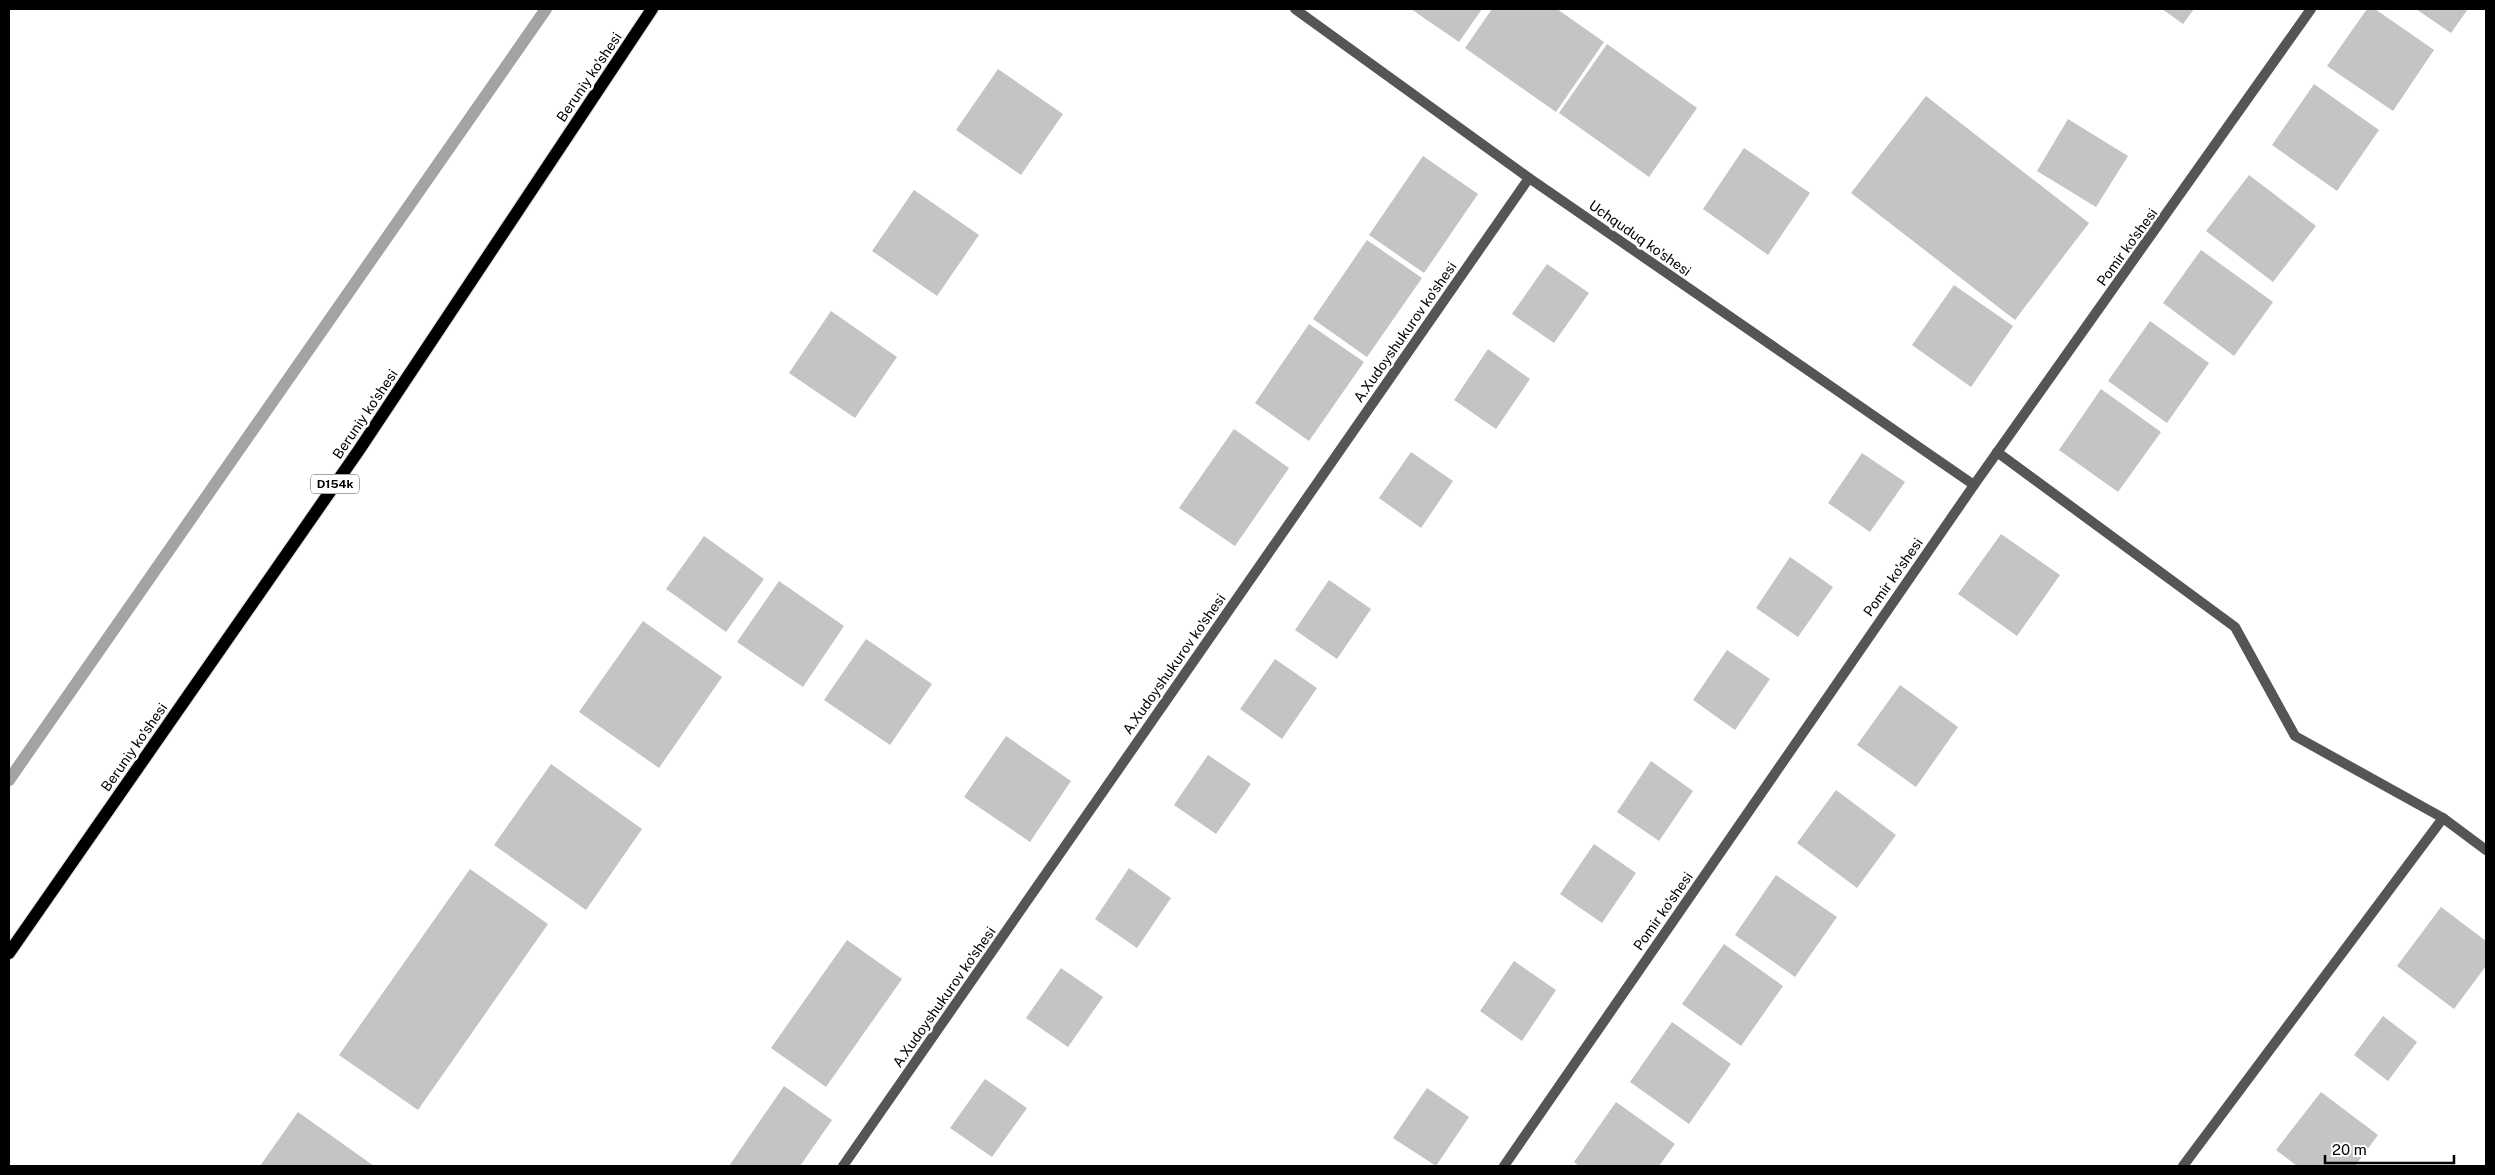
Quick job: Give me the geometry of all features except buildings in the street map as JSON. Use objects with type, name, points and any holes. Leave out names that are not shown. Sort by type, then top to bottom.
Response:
[{"type":"main road","name":"Beruniy ko'shesi","points":[[9,953],[359,450],[652,9]]},
{"type":"street","name":"Uchquduq ko'shesi","points":[[1295,9],[1528,178],[1974,485]]},
{"type":"street","name":"Pomir ko'shesi","points":[[1504,1166],[1997,452],[2311,9]]},
{"type":"street","name":"A.Xudoyshukurov ko'shesi","points":[[843,1166],[1528,178]]},
{"type":"street","points":[[1997,452],[2235,627],[2295,736],[2443,818],[2486,850]]},
{"type":"street","points":[[2183,1166],[2443,818]]},
{"type":"waterway","points":[[9,780],[546,9]]}]
